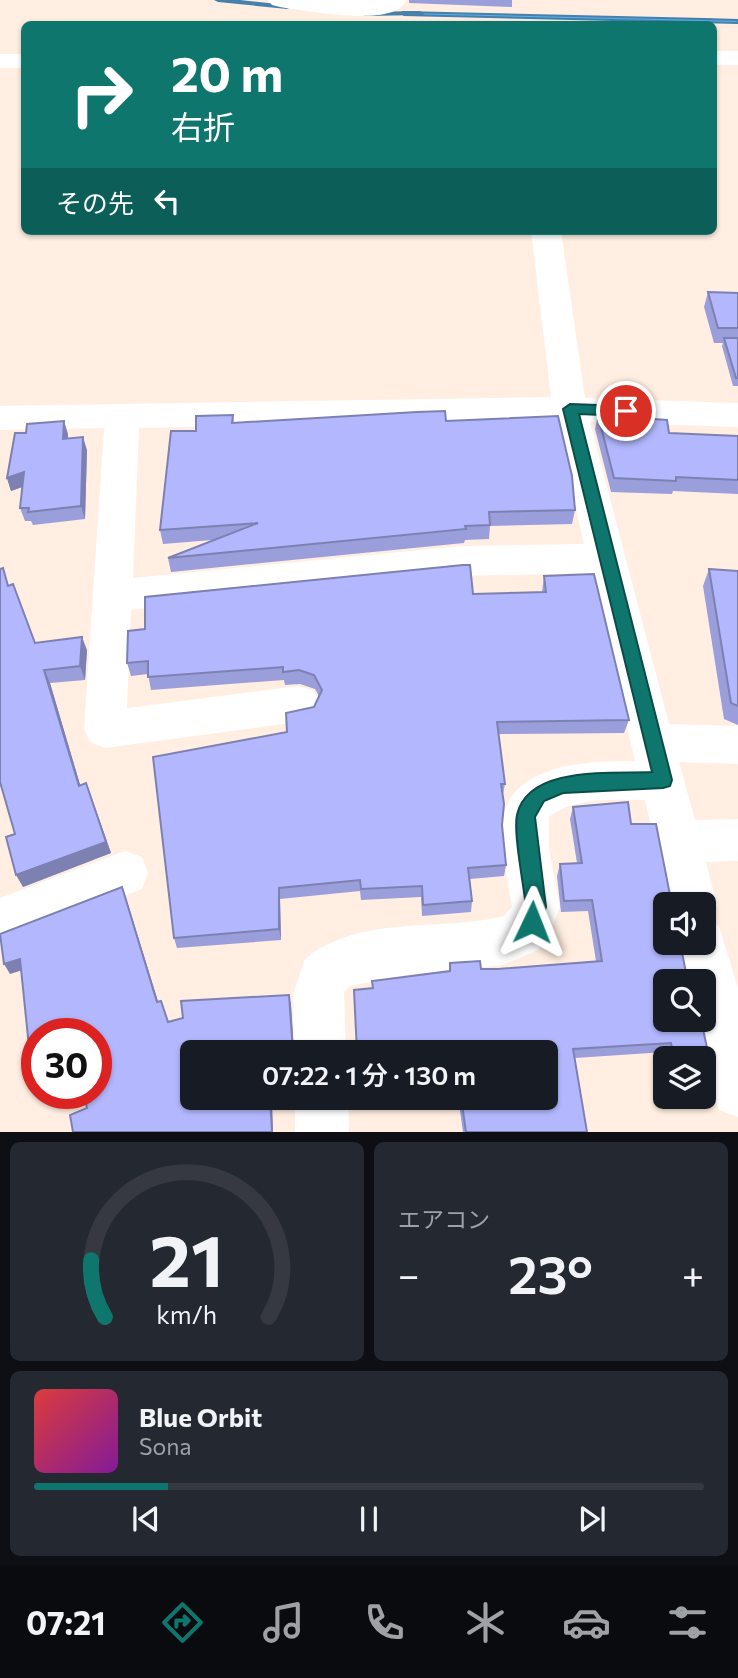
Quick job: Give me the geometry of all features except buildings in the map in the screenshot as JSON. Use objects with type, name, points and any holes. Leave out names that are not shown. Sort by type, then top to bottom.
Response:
[{"type":"street","points":[[280,0],[369,9],[386,8],[394,3],[394,0]]},
{"type":"street","points":[[717,58],[738,58]]},
{"type":"street","points":[[0,61],[21,61]]},
{"type":"street","points":[[547,235],[570,409],[690,892]]},
{"type":"street","points":[[0,418],[570,409],[738,415]]},
{"type":"street","points":[[122,416],[105,729],[299,704]]},
{"type":"street","points":[[113,596],[461,561],[607,558]]},
{"type":"street","points":[[320,1040],[320,986],[325,974],[335,965],[364,957],[503,941],[516,937],[532,922],[536,907],[525,816],[537,796],[562,785],[738,745]]},
{"type":"street","points":[[678,842],[738,840]]},
{"type":"street","points":[[0,921],[125,873]]},
{"type":"street","points":[[705,955],[738,1091]]},
{"type":"street","points":[[321,1110],[322,1132]]},
{"type":"water","points":[[403,12],[738,20],[738,23],[717,21],[404,15]]},
{"type":"waterway","points":[[218,0],[287,7]]},
{"type":"waterway","points":[[365,14],[420,13]]},
{"type":"route","points":[[532,922],[536,907],[525,816],[537,796],[562,785],[663,780],[570,409],[626,411]]}]
